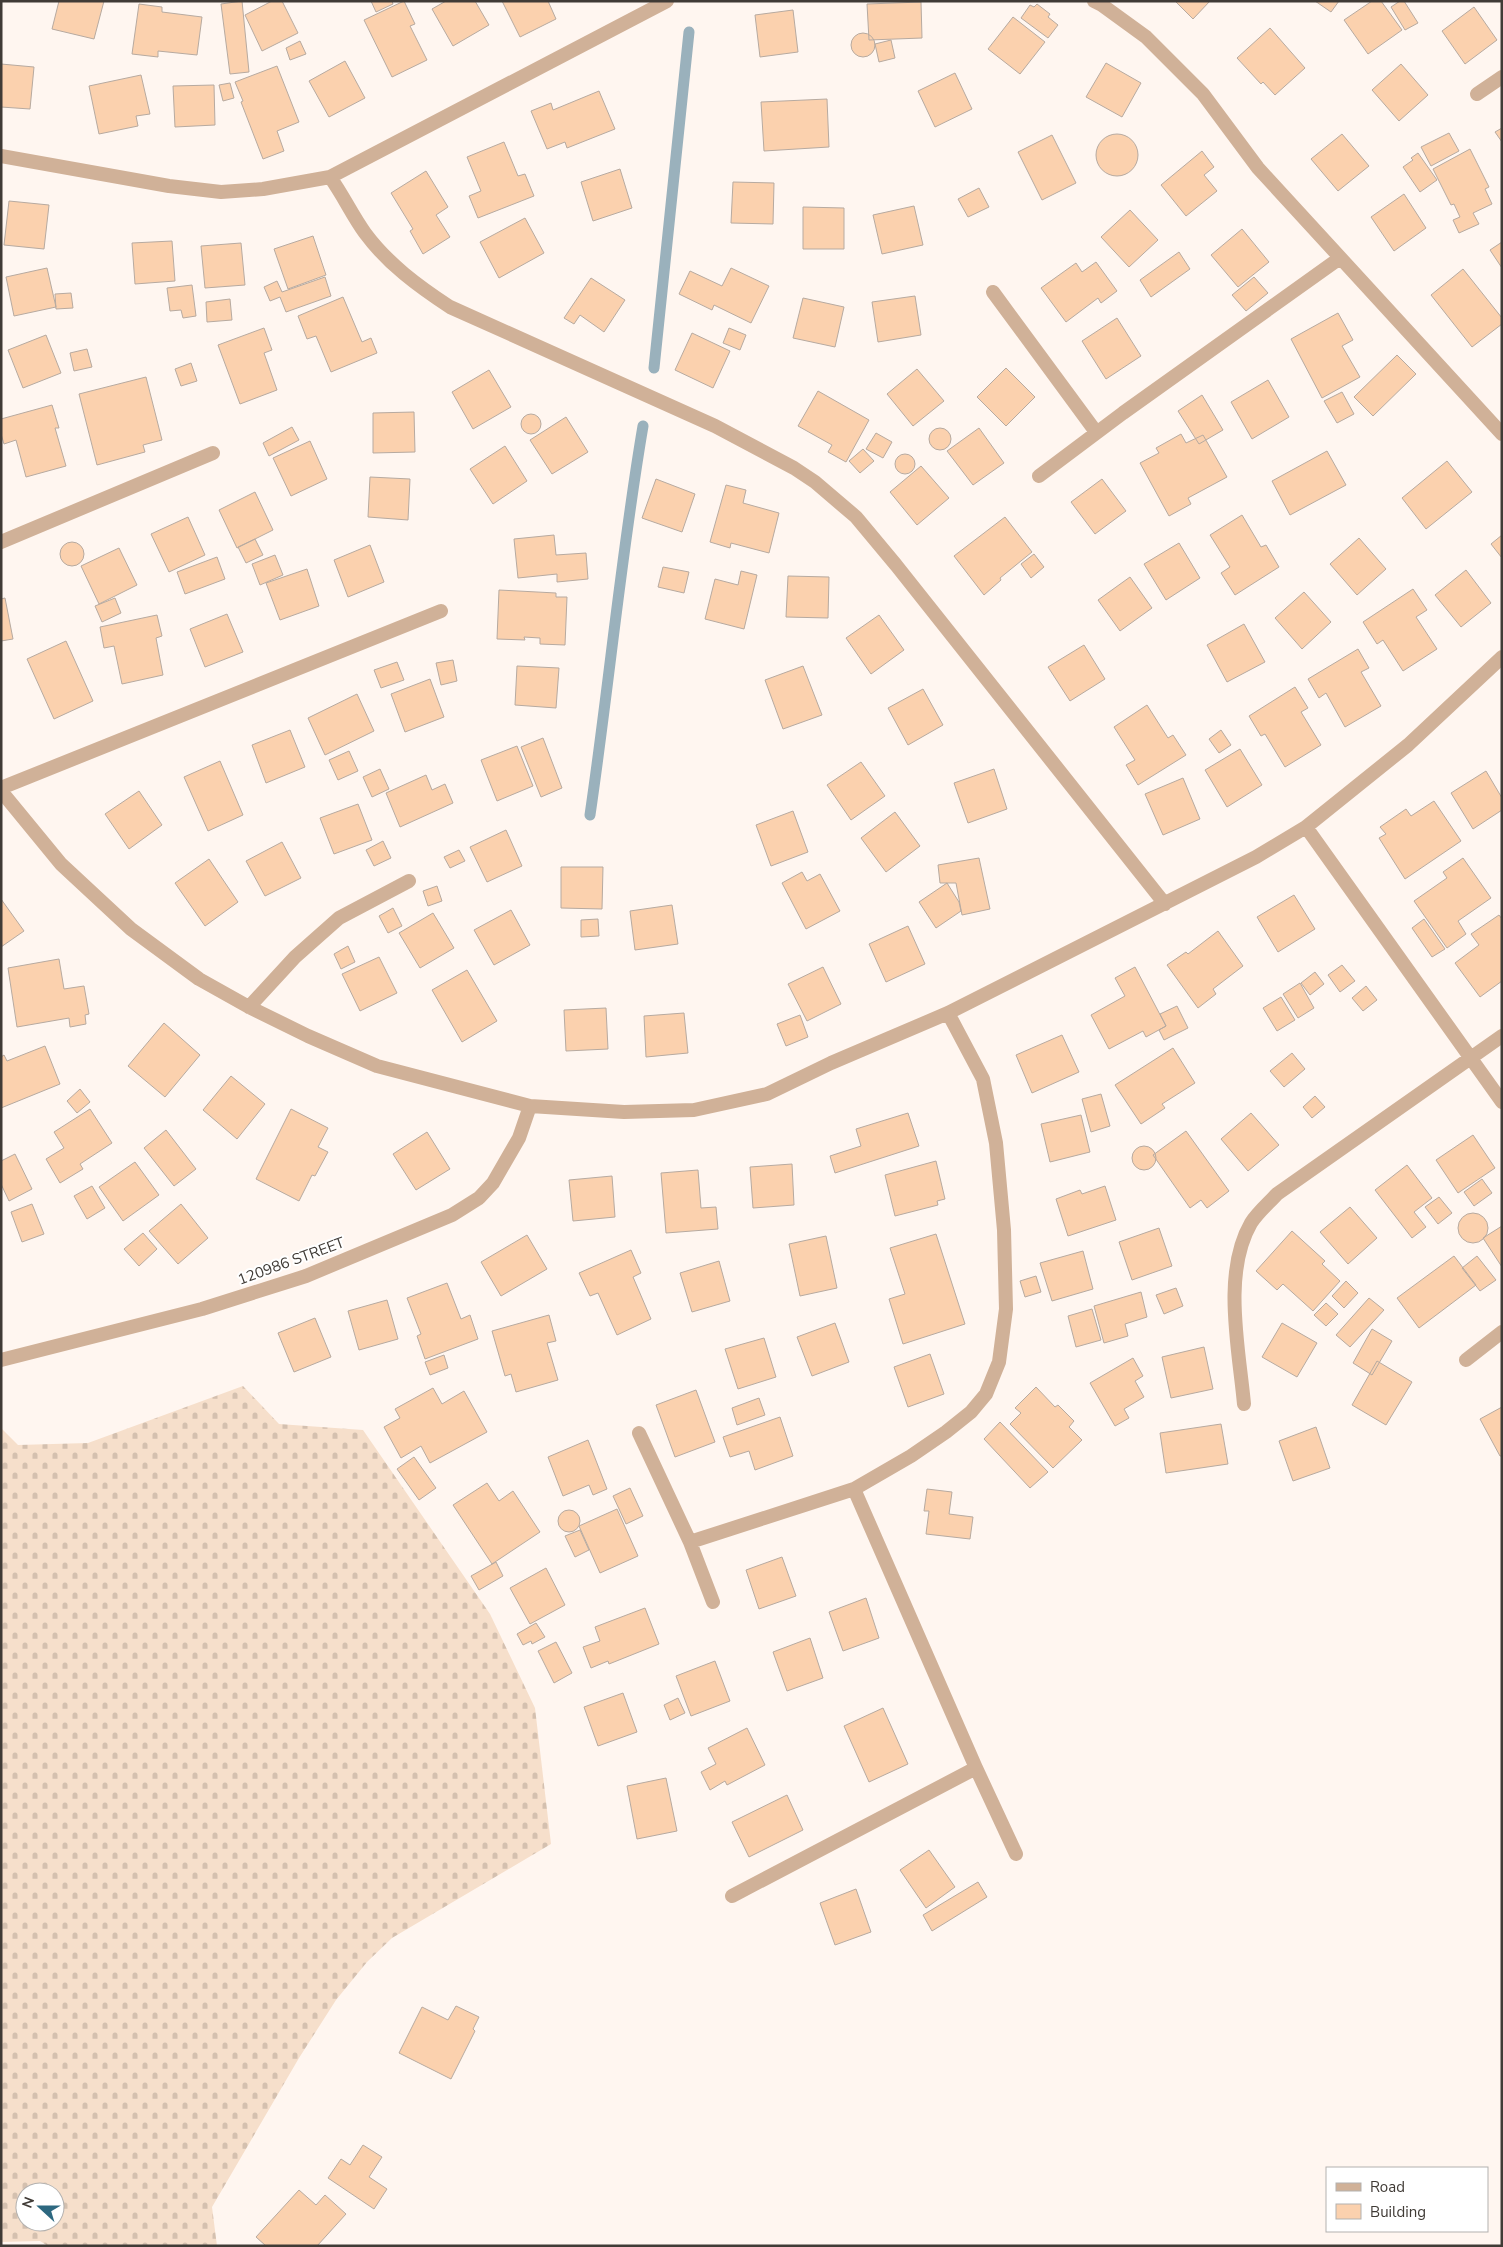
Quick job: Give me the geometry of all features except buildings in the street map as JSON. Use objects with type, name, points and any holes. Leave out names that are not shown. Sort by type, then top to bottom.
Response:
[{"type":"street","points":[[1,156],[169,186],[221,192],[263,189],[330,178],[667,1]]},
{"type":"street","points":[[1094,1],[1146,37],[1203,94],[1258,168],[1502,434]]},
{"type":"street","points":[[1477,94],[1502,77]]},
{"type":"street","points":[[330,178],[365,233],[390,262],[416,285],[450,307],[715,426],[794,468],[831,495],[856,517],[896,565],[1166,904]]},
{"type":"street","points":[[1039,476],[1096,432],[1340,258]]},
{"type":"street","points":[[993,292],[1096,432]]},
{"type":"street","points":[[1,542],[213,453]]},
{"type":"street","points":[[441,611],[1,789],[61,864],[131,929],[199,979],[249,1007],[308,1036],[377,1066],[530,1106],[624,1112],[694,1110],[767,1094],[831,1062],[948,1013],[1166,904],[1256,857],[1306,827],[1408,745],[1502,657]]},
{"type":"street","points":[[1306,827],[1502,1102]]},
{"type":"street","points":[[249,1007],[295,957],[339,918],[409,881]]},
{"type":"street","points":[[690,1542],[854,1489],[911,1456],[971,1412],[986,1394],[999,1362],[1006,1308],[1004,1230],[996,1143],[983,1079],[948,1013]]},
{"type":"street","points":[[1244,1404],[1234,1297],[1236,1270],[1244,1238],[1252,1222],[1277,1194],[1502,1036]]},
{"type":"street","name":"120986 STREET","points":[[1,1360],[202,1309],[297,1279],[452,1215],[479,1198],[493,1183],[520,1138],[530,1106]]},
{"type":"street","points":[[1466,1360],[1502,1332]]},
{"type":"street","points":[[639,1433],[690,1542],[712,1602]]},
{"type":"street","points":[[854,1489],[976,1768],[1016,1854]]},
{"type":"street","points":[[732,1896],[976,1768]]},
{"type":"green space","points":[[243,1386],[279,1424],[363,1430],[490,1614],[535,1708],[551,1844],[392,1938],[367,1962],[336,2000],[299,2058],[212,2207],[217,2246],[48,2246],[40,2241],[1,2242],[1,1428],[18,1445],[88,1443]]},
{"type":"waterway","points":[[654,368],[689,32]]},
{"type":"waterway","points":[[590,815],[628,523],[643,426]]}]
